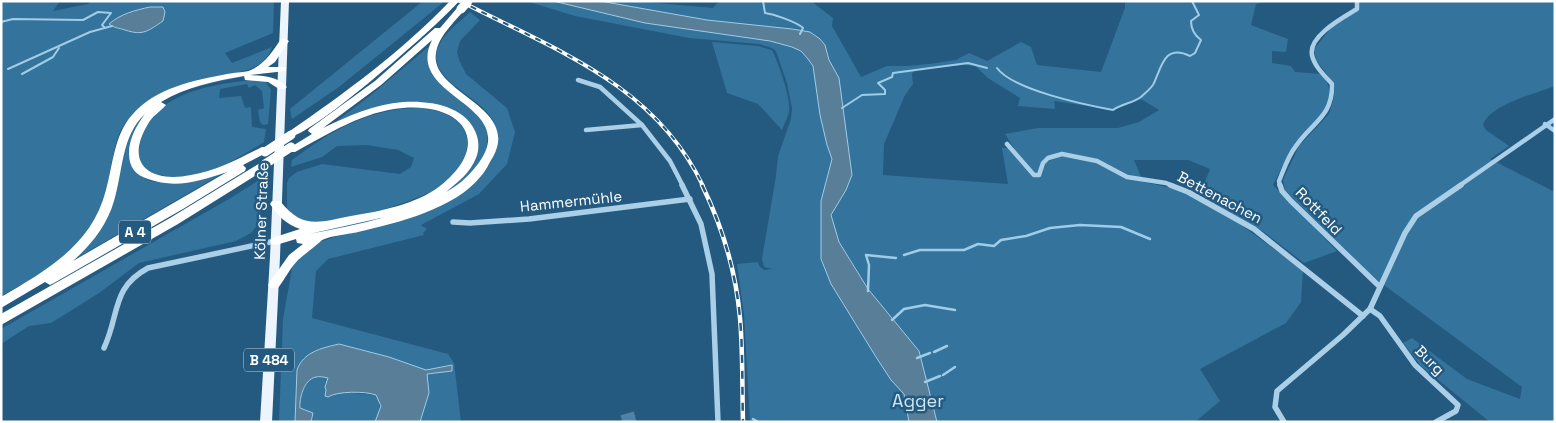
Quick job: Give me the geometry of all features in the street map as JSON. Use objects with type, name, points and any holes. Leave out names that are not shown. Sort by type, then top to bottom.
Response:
[{"type":"highway","points":[[291,148],[378,82],[459,4]]},
{"type":"highway","points":[[276,241],[296,241],[332,233],[396,218],[432,206],[463,186],[486,160],[492,138],[487,120],[477,109],[440,79],[431,63],[431,54],[436,41],[459,4]]},
{"type":"highway","name":"A 4","points":[[1,320],[174,221],[369,79],[459,4]]},
{"type":"highway","points":[[276,241],[321,227],[410,206],[440,191],[455,179],[468,163],[474,144],[471,131],[462,118],[445,109],[426,105],[404,105],[356,116],[291,148],[188,179],[167,180],[150,177],[139,170],[134,161],[134,151],[139,132],[146,119],[157,108],[173,98],[195,89],[248,76],[272,60],[284,41]]},
{"type":"highway","points":[[1,303],[52,271],[77,251],[95,230],[109,200],[126,134],[132,122],[144,110],[159,99],[185,87],[283,69]]},
{"type":"highway","points":[[248,76],[270,79],[282,87]]},
{"type":"highway","name":"A 4","points":[[1,307],[265,155]]},
{"type":"highway","points":[[276,204],[286,218],[295,224],[321,227]]},
{"type":"highway","points":[[274,285],[300,251],[314,241],[332,233]]},
{"type":"main road","name":"Kölner Straße","points":[[266,422],[276,241],[285,1]]},
{"type":"street","name":"Rottfeld","points":[[1357,1],[1357,9],[1325,29],[1312,48],[1316,64],[1332,84],[1330,101],[1326,113],[1296,145],[1279,181],[1282,191],[1291,201],[1338,249],[1379,286]]},
{"type":"street","points":[[578,80],[600,87],[642,124],[670,161],[690,199],[700,224],[712,274],[718,422]]},
{"type":"street","points":[[1284,422],[1274,405],[1277,391],[1370,309],[1405,233],[1416,216],[1545,124],[1555,119]]},
{"type":"street","points":[[586,130],[642,124]]},
{"type":"street","points":[[1545,124],[1555,131]]},
{"type":"street","name":"Bettenachen","points":[[1007,144],[1034,175],[1039,175],[1043,163],[1048,158],[1062,154],[1097,161],[1127,177],[1166,183],[1188,192],[1254,228],[1363,316]]},
{"type":"street","name":"Hammermühle","points":[[453,222],[470,223],[528,219],[681,202],[690,199]]},
{"type":"street","points":[[104,348],[110,337],[122,288],[135,274],[148,268],[276,241]]},
{"type":"street","name":"Burg","points":[[1370,309],[1380,316],[1399,345],[1416,365],[1458,405],[1456,411],[1436,422]]},
{"type":"green space","points":[[1,1],[60,1],[53,11],[88,4],[91,1],[274,1],[273,33],[225,53],[232,63],[272,47],[261,63],[244,71],[198,81],[130,118],[119,134],[104,200],[97,217],[87,232],[62,258],[33,278],[1,296]],"holes":[[[150,7],[163,7],[163,21],[143,32],[133,32],[112,26],[114,19]]]},
{"type":"green space","points":[[423,1],[445,1],[339,87],[292,119],[290,109]]},
{"type":"green space","points":[[526,1],[635,1],[713,8],[719,1],[811,1],[833,18],[832,26],[861,77],[887,66],[907,66],[956,60],[969,53],[987,61],[1021,42],[1031,47],[1037,65],[1101,72],[1125,8],[1125,1],[1268,1],[1256,4],[1251,25],[1288,39],[1286,52],[1272,51],[1272,63],[1291,66],[1295,72],[1321,74],[1328,84],[1330,94],[1323,112],[1292,149],[1273,185],[1337,251],[1304,263],[1264,232],[1207,199],[1203,187],[1210,169],[1188,160],[1134,160],[1143,182],[1177,189],[1237,222],[1303,270],[1301,302],[1286,323],[1200,369],[1220,401],[1195,422],[750,422],[744,315],[737,264],[758,262],[759,266],[764,270],[773,269],[764,267],[762,259],[778,156],[791,119],[792,108],[787,83],[776,51],[759,44],[689,38],[575,16]],"holes":[[[963,65],[975,66],[988,78],[1020,98],[1018,106],[1055,109],[1054,101],[1114,110],[1141,99],[1159,110],[1139,122],[1118,128],[1038,128],[1005,134],[1014,148],[1002,148],[1008,184],[883,175],[884,144],[905,95],[913,84],[912,73],[917,70]],[[847,254],[868,289],[919,351],[852,278]]]},
{"type":"green space","points":[[1359,1],[1555,1],[1555,86],[1526,96],[1494,111],[1483,125],[1486,130],[1509,146],[1490,159],[1555,192],[1555,422],[1490,422],[1421,366],[1403,343],[1412,338],[1467,379],[1520,399],[1522,387],[1369,274],[1285,190],[1283,180],[1299,146],[1329,114],[1333,101],[1335,85],[1316,60],[1314,49],[1332,27],[1359,10]]},
{"type":"green space","points":[[470,12],[480,20],[460,41],[457,52],[466,74],[507,108],[515,132],[507,164],[479,194],[421,225],[427,229],[423,233],[424,235],[328,259],[316,271],[312,318],[448,354],[454,363],[461,422],[420,422],[427,400],[427,374],[451,371],[451,365],[426,370],[389,357],[339,344],[300,363],[297,370],[295,422],[279,422],[283,319],[293,263],[316,243],[387,224],[459,194],[497,141],[495,124],[485,110],[452,84],[437,64],[436,53],[442,40]]},
{"type":"green space","points":[[712,42],[758,46],[772,50],[784,80],[789,105],[782,130],[758,104],[727,93]]},
{"type":"green space","points":[[433,43],[428,57],[430,69],[447,89],[480,117],[486,128],[488,137],[486,151],[476,170],[457,186],[433,200],[405,211],[346,228],[299,238],[294,237],[434,198],[477,148],[476,136],[471,125],[463,117],[454,110],[430,103],[403,104],[326,129],[371,95]]},
{"type":"green space","points":[[264,71],[264,73],[196,87],[204,84]]},
{"type":"green space","points":[[254,80],[265,81],[271,90],[268,124],[263,125],[260,122],[258,110],[264,108],[262,91],[255,85],[249,88],[247,84],[220,89],[219,98],[241,96],[245,108],[251,107],[252,127],[266,129],[264,142],[225,164],[197,175],[167,177],[153,173],[144,167],[140,161],[139,154],[143,134],[153,116],[166,104],[189,93],[215,85]]},
{"type":"green space","points":[[155,106],[149,112],[144,123],[131,163],[138,174],[150,181],[159,182],[185,179],[230,169],[68,263],[89,243],[123,159],[130,131],[143,114]]},
{"type":"green space","points":[[420,108],[438,111],[452,118],[462,126],[467,137],[467,148],[463,161],[441,186],[415,199],[375,212],[333,222],[306,223],[287,211],[287,183],[289,178],[297,172],[322,164],[400,174],[411,167],[414,158],[398,150],[367,145],[337,146],[322,157],[291,167],[292,160],[321,140],[352,123],[384,112]]},
{"type":"green space","points":[[267,175],[260,222],[251,233],[236,241],[139,263],[99,293],[51,323],[29,326],[1,344],[1,329],[229,199]]},
{"type":"green space","points":[[316,376],[328,378],[325,387],[330,396],[340,392],[376,395],[380,408],[375,422],[311,422],[313,416],[307,410],[300,408],[300,403],[306,385]]},
{"type":"shaded area","name":"Agger","points":[[553,1],[600,1],[707,20],[810,32],[820,39],[825,45],[829,60],[839,78],[852,175],[846,190],[831,215],[839,242],[868,289],[919,351],[937,422],[909,422],[904,394],[891,380],[831,284],[821,259],[821,201],[832,159],[820,115],[813,66],[801,51],[770,41],[645,23]]},
{"type":"shaded area","points":[[150,7],[163,7],[165,12],[163,21],[145,32],[131,32],[109,24],[123,15]]},
{"type":"shaded area","points":[[339,344],[389,357],[426,370],[452,365],[452,371],[427,374],[429,393],[420,422],[375,422],[381,406],[376,395],[351,392],[328,397],[325,396],[325,387],[328,378],[319,377],[308,381],[300,400],[300,408],[313,413],[311,422],[295,422],[297,370],[300,364],[308,355],[326,347]]},
{"type":"building","points":[[634,411],[637,422],[622,422],[620,415]]},
{"type":"waterway","points":[[763,1],[765,13],[800,26],[803,28],[800,34]]},
{"type":"waterway","points":[[997,68],[1005,76],[1034,90],[1113,110],[1141,97],[1153,85],[1162,63],[1170,55],[1182,53],[1190,56],[1195,53],[1201,40],[1195,34],[1192,27],[1191,21],[1199,15],[1192,1]]},
{"type":"waterway","points":[[1,22],[13,19],[83,20],[98,12],[111,13],[102,25],[105,28]]},
{"type":"waterway","points":[[105,28],[112,26]]},
{"type":"waterway","points":[[8,69],[90,32],[105,28]]},
{"type":"waterway","points":[[22,74],[53,57],[59,48]]},
{"type":"waterway","points":[[842,108],[862,95],[885,94],[885,90],[878,83],[892,77],[893,73],[968,63],[987,68]]},
{"type":"waterway","points":[[904,255],[920,250],[964,250],[978,244],[994,246],[1001,240],[1026,236],[1050,228],[1080,225],[1121,227],[1150,239]]},
{"type":"waterway","points":[[868,291],[869,265],[866,255],[896,258]]},
{"type":"waterway","points":[[892,320],[904,309],[925,305],[955,310]]},
{"type":"waterway","points":[[934,352],[947,346]]},
{"type":"waterway","points":[[917,358],[930,353]]},
{"type":"waterway","points":[[943,375],[955,367]]},
{"type":"waterway","points":[[925,382],[940,376]]},
{"type":"waterway","points":[[753,419],[758,422]]},
{"type":"railway","points":[[460,1],[565,54],[598,73],[630,95],[658,121],[683,151],[703,186]]},
{"type":"railway","points":[[702,185],[722,233],[738,301],[741,331],[743,422]]}]
